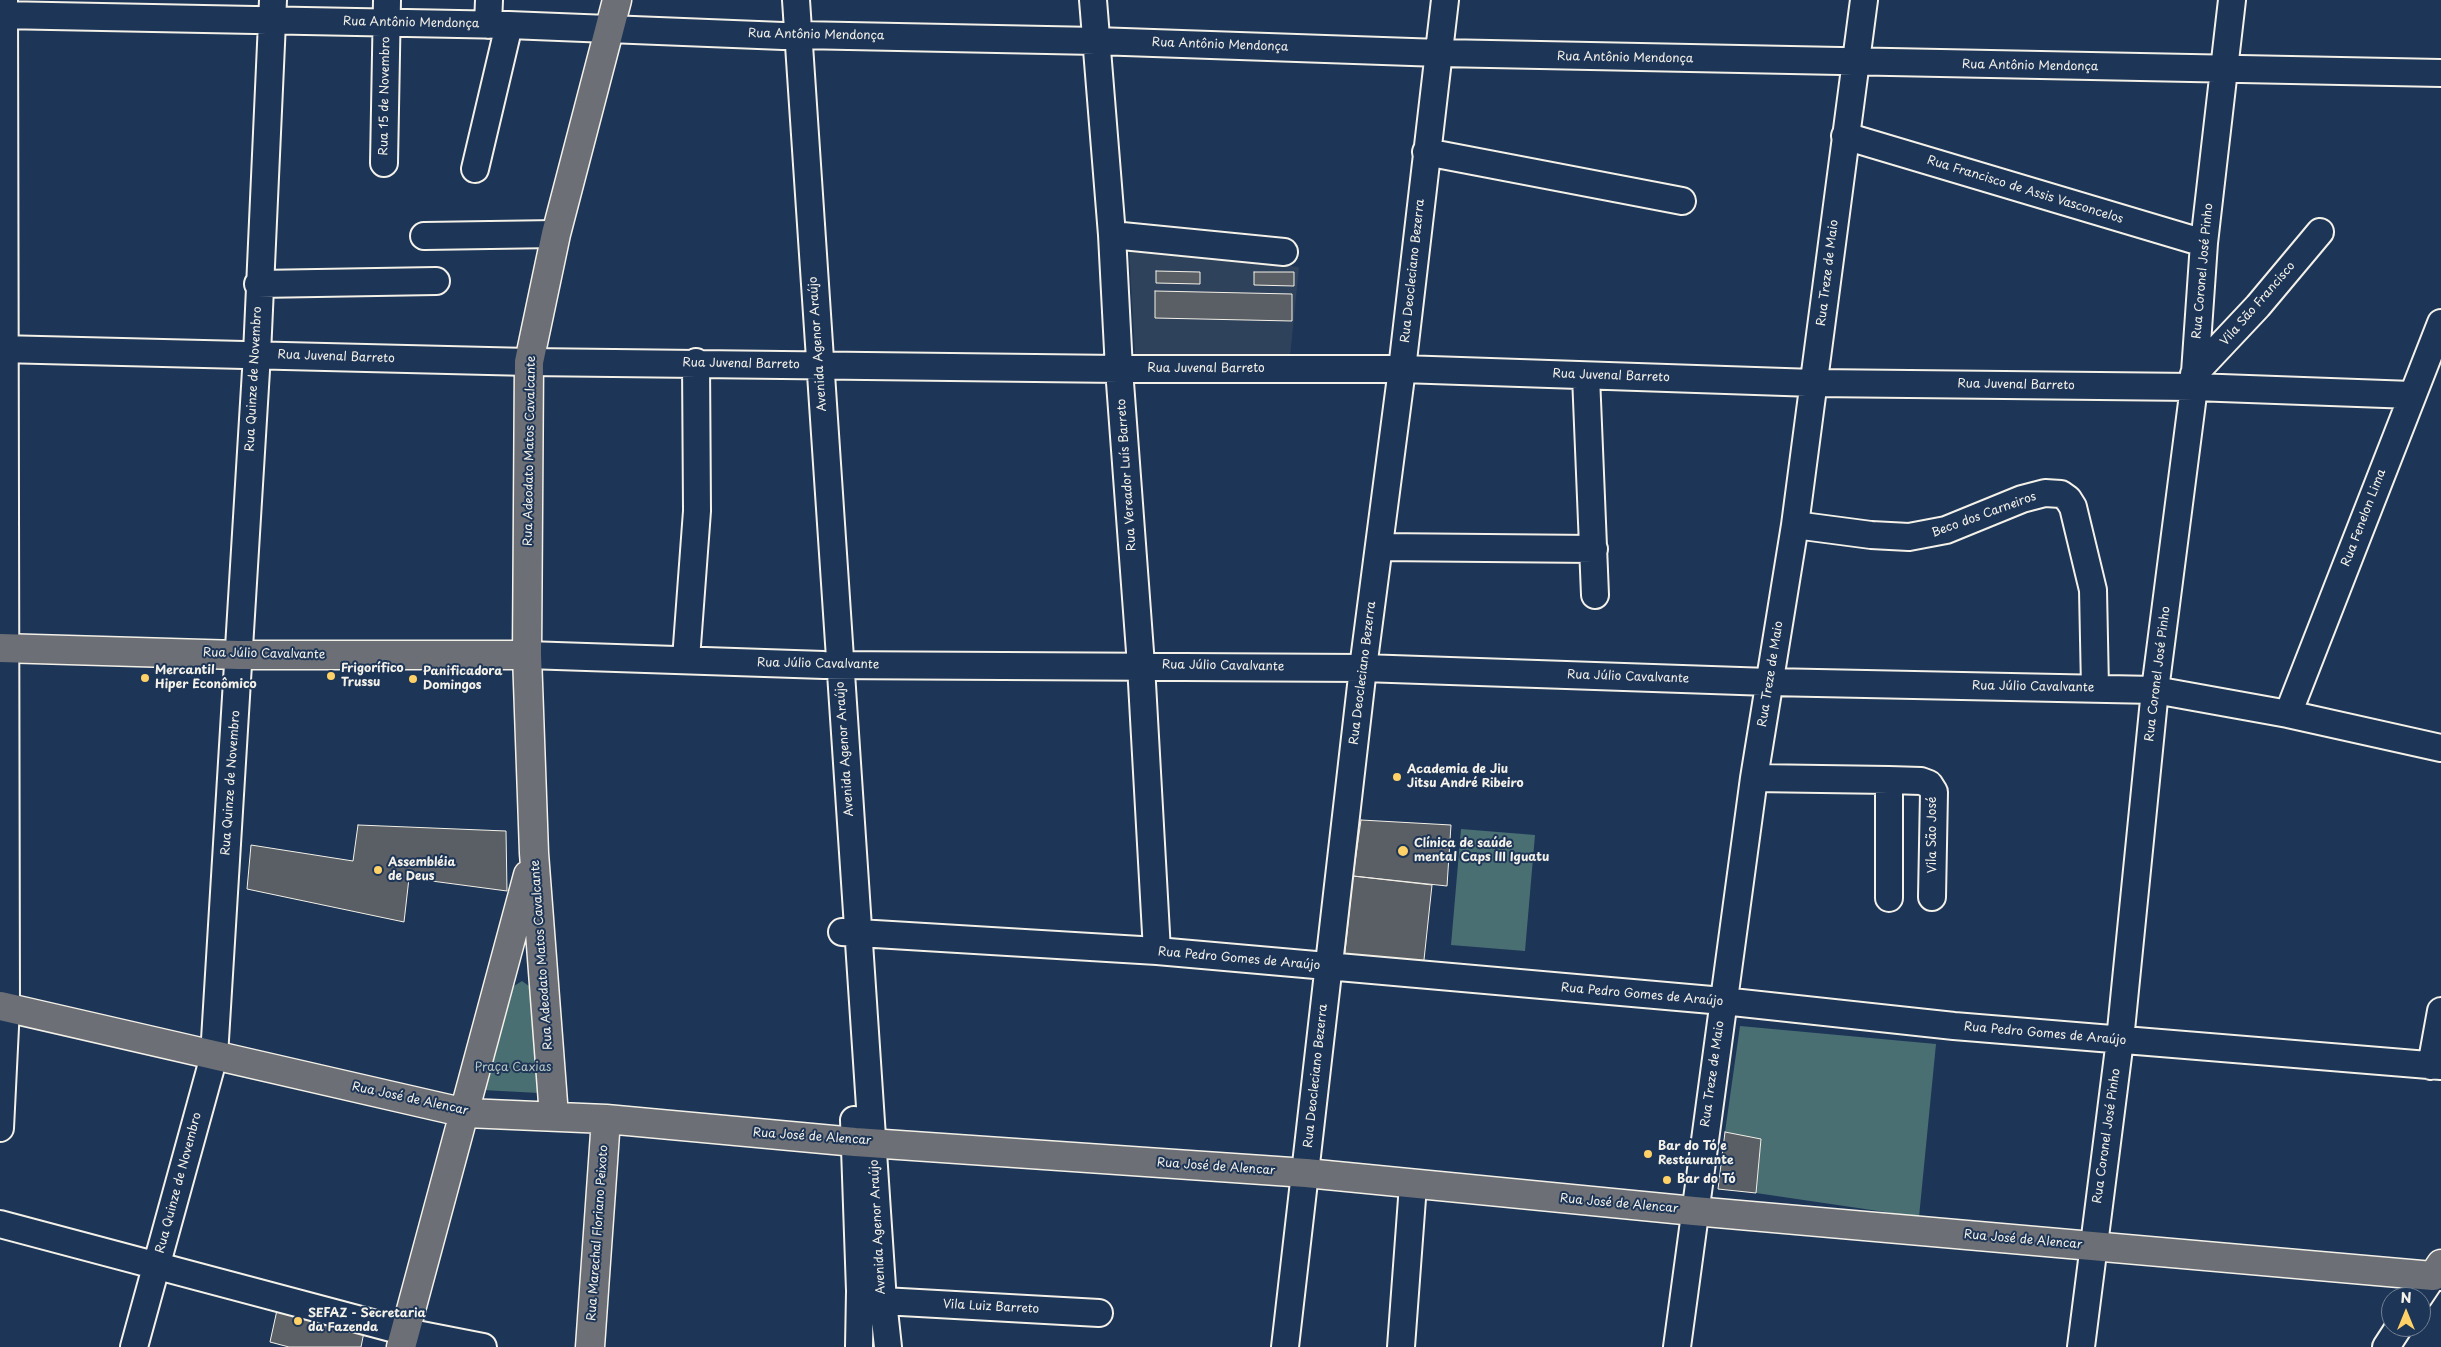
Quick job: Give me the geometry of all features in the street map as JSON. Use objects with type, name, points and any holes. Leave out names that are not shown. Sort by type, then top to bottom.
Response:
[{"type":"main road","name":"Rua Adeodato Matos Cavalcante","points":[[554,1116],[534,853],[527,655],[529,362],[556,234],[617,0]]},
{"type":"main road","name":"Rua Júlio Cavalvante","points":[[2,648],[240,655],[527,655]]},
{"type":"main road","name":"Rua Adeodato Matos Cavalcante","points":[[403,1340],[466,1112],[534,853]]},
{"type":"main road","name":"Rua José de Alencar","points":[[3,1007],[466,1112],[606,1119],[864,1142],[1306,1173],[1694,1212],[2093,1246],[2433,1279]]},
{"type":"main road","name":"Rua Marechal Floriano Peixoto","points":[[590,1347],[606,1119]]},
{"type":"street","name":"Avenida Agenor Araújo","points":[[780,0],[791,35]]},
{"type":"street","name":"Avenida Agenor Araújo","points":[[796,0],[791,35],[864,1142],[888,1347]]},
{"type":"street","name":"Rua Vereador Luís Barreto","points":[[1093,0],[1112,235],[1119,369],[1141,665],[1157,951]]},
{"type":"street","name":"Rua Deocleciano Bezerra","points":[[1285,1347],[1363,668],[1402,369],[1445,0]]},
{"type":"street","name":"Rua Treze de Maio","points":[[1677,1347],[1754,778],[1795,525],[1864,0]]},
{"type":"street","name":"Rua Coronel José Pinho","points":[[2081,1347],[2120,1040],[2155,690],[2194,380],[2204,243],[2232,0]]},
{"type":"street","name":"Rua Antônio Mendonça","points":[[3,10],[387,11],[495,16],[610,28],[791,35],[1096,41],[1440,53],[1855,63],[2441,73]]},
{"type":"street","points":[[0,1128],[3,1007],[3,10]]},
{"type":"street","name":"Rua Quinze de Novembro","points":[[134,1347],[214,1056],[257,354],[258,284],[273,10]]},
{"type":"street","name":"Rua 15 de Novembro","points":[[384,163],[387,11]]},
{"type":"street","points":[[475,168],[495,16]]},
{"type":"street","name":"Rua Francisco de Assis Vasconcelos","points":[[1846,136],[2204,243]]},
{"type":"street","points":[[1426,152],[1682,201]]},
{"type":"street","name":"Vila São Francisco","points":[[2194,380],[2320,232]]},
{"type":"street","points":[[424,236],[556,234]]},
{"type":"street","points":[[1112,235],[1284,252]]},
{"type":"street","points":[[258,284],[436,281]]},
{"type":"street","name":"Rua Fenelon Lima","points":[[2288,714],[2441,323]]},
{"type":"street","name":"Rua Juvenal Barreto","points":[[3,349],[529,362],[696,362],[1119,369],[1402,369],[1814,382],[2194,380],[2412,395]]},
{"type":"street","points":[[686,659],[696,510],[696,362]]},
{"type":"street","points":[[1586,376],[1595,595]]},
{"type":"street","name":"Beco dos Carneiros","points":[[1795,525],[1871,536],[1909,537],[1946,530],[2022,499],[2045,493],[2061,494],[2068,499],[2075,514],[2093,590],[2095,688]]},
{"type":"street","points":[[1379,547],[1594,549]]},
{"type":"street","name":"Rua Júlio Cavalvante","points":[[527,655],[832,665],[1141,665],[1363,668],[1770,682],[2155,690],[2288,714],[2441,748]]},
{"type":"street","name":"Vila São José","points":[[1754,778],[1921,781],[1929,784],[1934,792],[1932,897]]},
{"type":"street","points":[[1889,780],[1889,898]]},
{"type":"street","name":"Rua Pedro Gomes de Araújo","points":[[850,932],[1157,951],[1328,968],[1723,1001],[2120,1040],[2436,1066]]},
{"type":"street","points":[[2436,1066],[2441,1011]]},
{"type":"street","name":"Avenida Agenor Araújo","points":[[859,1347],[864,1142]]},
{"type":"street","points":[[1402,1347],[1413,1185]]},
{"type":"street","points":[[0,1224],[158,1264],[403,1340],[483,1347]]},
{"type":"street","name":"Vila Luiz Barreto","points":[[882,1301],[1099,1313]]},
{"type":"shaded area","points":[[1129,250],[1299,267],[1290,357],[1135,354]]},
{"type":"green space","points":[[1461,829],[1535,835],[1525,951],[1451,945]]},
{"type":"green space","name":"Praça Caxias","points":[[522,981],[529,986],[539,1093],[482,1090],[514,986]]},
{"type":"green space","points":[[1740,1026],[1936,1044],[1919,1217],[1756,1193],[1761,1140],[1725,1132]]},
{"type":"building","points":[[1156,271],[1200,272],[1200,284],[1156,283]]},
{"type":"building","points":[[1254,272],[1294,272],[1294,286],[1254,285]]},
{"type":"building","points":[[1155,291],[1292,294],[1292,321],[1155,318]]},
{"type":"building","name":"Clínica de saúde mental Caps III Iguatu","points":[[1361,820],[1451,825],[1447,886],[1353,876]]},
{"type":"building","name":"Assembléia de Deus","points":[[358,825],[506,831],[507,891],[409,878],[404,922],[247,889],[251,845],[353,861]]},
{"type":"building","points":[[1353,876],[1432,885],[1423,969],[1344,961]]},
{"type":"building","points":[[1725,1132],[1761,1139],[1756,1193],[1718,1189]]},
{"type":"building","name":"SEFAZ - Secretaria da Fazenda","points":[[277,1310],[364,1332],[361,1347],[289,1347],[270,1342]]},
{"type":"place","name":"Frigorífico Trussu","points":[[331,676]]},
{"type":"place","name":"Mercantil Hiper Econômico","points":[[145,678]]},
{"type":"place","name":"Panificadora Domingos","points":[[413,679]]},
{"type":"place","name":"Academia de Jiu Jitsu André Ribeiro","points":[[1397,777]]},
{"type":"place","name":"Clínica de saúde mental Caps III Iguatu","points":[[1403,851]]},
{"type":"place","name":"Assembléia de Deus","points":[[378,870]]},
{"type":"place","name":"Bar do Tó e Restaurante","points":[[1648,1154]]},
{"type":"place","name":"Bar do Tó","points":[[1667,1180]]},
{"type":"place","name":"SEFAZ - Secretaria da Fazenda","points":[[298,1321]]}]
